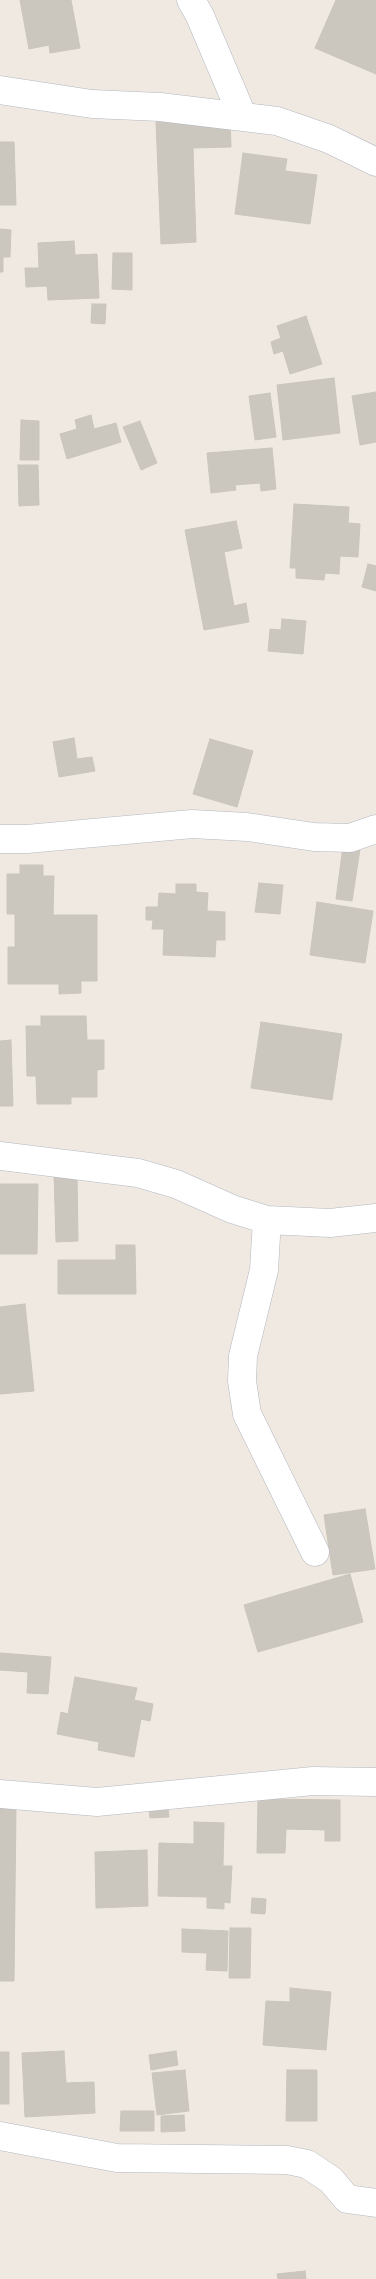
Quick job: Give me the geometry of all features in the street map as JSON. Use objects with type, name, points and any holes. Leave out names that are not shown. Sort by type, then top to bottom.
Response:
[{"type":"street","points":[[191,0],[200,16],[242,116]]},
{"type":"street","points":[[0,90],[92,104],[160,107],[242,116],[286,124],[330,139],[376,162]]},
{"type":"street","points":[[0,839],[27,839],[192,824],[247,827],[323,837],[350,838],[376,829]]},
{"type":"street","points":[[0,1156],[138,1173],[176,1184],[232,1208],[267,1220],[330,1223],[376,1218]]},
{"type":"street","points":[[267,1220],[264,1270],[243,1356],[242,1381],[247,1414],[315,1552]]},
{"type":"street","points":[[0,1794],[97,1802],[313,1781],[376,1782]]},
{"type":"street","points":[[0,2136],[117,2158],[287,2160],[307,2164],[331,2180],[347,2199],[376,2202]]},
{"type":"building","points":[[20,0],[71,0],[80,48],[50,53],[49,45],[29,49]]},
{"type":"building","points":[[336,0],[376,0],[376,74],[315,48]]},
{"type":"building","points":[[230,119],[231,147],[193,148],[196,242],[161,244],[156,122]]},
{"type":"building","points":[[0,142],[14,142],[16,205],[0,205]]},
{"type":"building","points":[[243,153],[287,159],[285,171],[317,175],[310,224],[235,214]]},
{"type":"building","points":[[0,229],[11,230],[10,257],[3,257],[3,272],[0,272]]},
{"type":"building","points":[[74,241],[75,255],[97,254],[99,298],[48,300],[47,286],[26,287],[25,268],[39,268],[38,243]]},
{"type":"building","points":[[113,253],[132,253],[132,290],[112,289]]},
{"type":"building","points":[[92,304],[106,304],[105,324],[91,323]]},
{"type":"building","points":[[306,316],[322,364],[290,374],[283,351],[274,354],[271,342],[281,338],[277,326]]},
{"type":"building","points":[[334,378],[340,433],[283,440],[277,385]]},
{"type":"building","points":[[376,392],[376,442],[360,445],[352,396]]},
{"type":"building","points":[[270,393],[276,437],[255,440],[249,396]]},
{"type":"building","points":[[91,415],[94,429],[116,423],[121,442],[67,459],[60,434],[77,429],[75,420]]},
{"type":"building","points":[[21,420],[39,421],[39,460],[20,460]]},
{"type":"building","points":[[140,421],[157,463],[141,470],[123,427]]},
{"type":"building","points":[[272,448],[276,489],[261,491],[260,483],[235,485],[236,490],[211,493],[207,453]]},
{"type":"building","points":[[18,465],[38,465],[39,505],[19,506]]},
{"type":"building","points":[[294,504],[349,507],[348,523],[360,524],[358,557],[340,556],[339,574],[325,573],[324,580],[296,578],[296,568],[290,568]]},
{"type":"building","points":[[236,521],[242,548],[224,552],[234,606],[246,603],[249,622],[204,630],[185,530]]},
{"type":"building","points":[[368,564],[376,566],[376,591],[362,587]]},
{"type":"building","points":[[282,619],[306,621],[303,654],[268,651],[270,629],[281,630]]},
{"type":"building","points":[[74,738],[77,759],[92,757],[95,771],[59,777],[53,742]]},
{"type":"building","points":[[210,739],[253,751],[237,807],[193,794]]},
{"type":"building","points":[[343,846],[360,849],[352,901],[336,899]]},
{"type":"building","points":[[20,865],[43,865],[43,876],[54,876],[53,915],[97,915],[97,981],[81,981],[81,993],[59,994],[59,984],[8,984],[8,947],[15,947],[15,914],[7,914],[7,874],[20,874]]},
{"type":"building","points":[[259,883],[283,885],[280,914],[255,912]]},
{"type":"building","points":[[176,884],[196,884],[196,892],[208,893],[207,911],[225,912],[225,940],[216,940],[215,957],[163,955],[164,929],[152,929],[153,920],[146,920],[146,907],[158,907],[159,893],[176,894]]},
{"type":"building","points":[[317,902],[373,911],[365,963],[310,955]]},
{"type":"building","points":[[41,1016],[86,1016],[87,1040],[104,1040],[104,1069],[97,1070],[97,1097],[71,1097],[71,1104],[37,1104],[36,1076],[27,1076],[26,1026],[41,1026]]},
{"type":"building","points":[[261,1022],[342,1034],[332,1100],[251,1088]]},
{"type":"building","points":[[11,1040],[13,1106],[0,1106],[0,1041]]},
{"type":"building","points":[[54,1173],[77,1173],[78,1241],[56,1242]]},
{"type":"building","points":[[0,1184],[38,1184],[37,1254],[0,1254]]},
{"type":"building","points":[[116,1245],[135,1245],[136,1294],[58,1294],[58,1260],[116,1260]]},
{"type":"building","points":[[25,1304],[34,1391],[0,1394],[0,1307]]},
{"type":"building","points":[[365,1509],[375,1569],[333,1575],[324,1515]]},
{"type":"building","points":[[350,1574],[363,1622],[258,1652],[244,1605]]},
{"type":"building","points":[[0,1653],[51,1657],[48,1694],[27,1693],[28,1672],[0,1670]]},
{"type":"building","points":[[75,1677],[137,1688],[134,1700],[153,1704],[150,1721],[141,1719],[134,1757],[98,1750],[99,1742],[57,1734],[61,1712],[68,1714]]},
{"type":"building","points":[[258,1799],[340,1800],[340,1841],[325,1841],[325,1830],[286,1829],[285,1853],[257,1853]]},
{"type":"building","points":[[167,1801],[169,1817],[150,1818],[149,1803]]},
{"type":"building","points":[[0,1807],[16,1807],[14,1981],[0,1981]]},
{"type":"building","points":[[194,1822],[224,1823],[223,1866],[232,1866],[230,1903],[224,1902],[224,1909],[207,1908],[207,1897],[158,1896],[159,1843],[194,1844]]},
{"type":"building","points":[[147,1850],[148,1906],[96,1908],[95,1852]]},
{"type":"building","points":[[252,1898],[266,1899],[265,1914],[251,1913]]},
{"type":"building","points":[[230,1928],[251,1928],[250,1978],[229,1978]]},
{"type":"building","points":[[182,1929],[228,1931],[227,1971],[206,1970],[207,1953],[182,1952]]},
{"type":"building","points":[[290,1988],[331,1992],[326,2050],[263,2045],[266,2001],[290,2002]]},
{"type":"building","points":[[64,2051],[66,2083],[94,2082],[95,2113],[25,2117],[22,2053]]},
{"type":"building","points":[[176,2051],[178,2065],[151,2070],[149,2055]]},
{"type":"building","points":[[0,2052],[9,2052],[9,2104],[0,2104]]},
{"type":"building","points":[[185,2070],[189,2111],[157,2115],[152,2073]]},
{"type":"building","points":[[287,2070],[317,2070],[317,2121],[286,2121]]},
{"type":"building","points":[[121,2111],[154,2111],[154,2131],[120,2131]]},
{"type":"building","points":[[184,2115],[185,2131],[161,2132],[161,2116]]},
{"type":"building","points":[[305,2271],[306,2279],[278,2279],[277,2274]]}]
